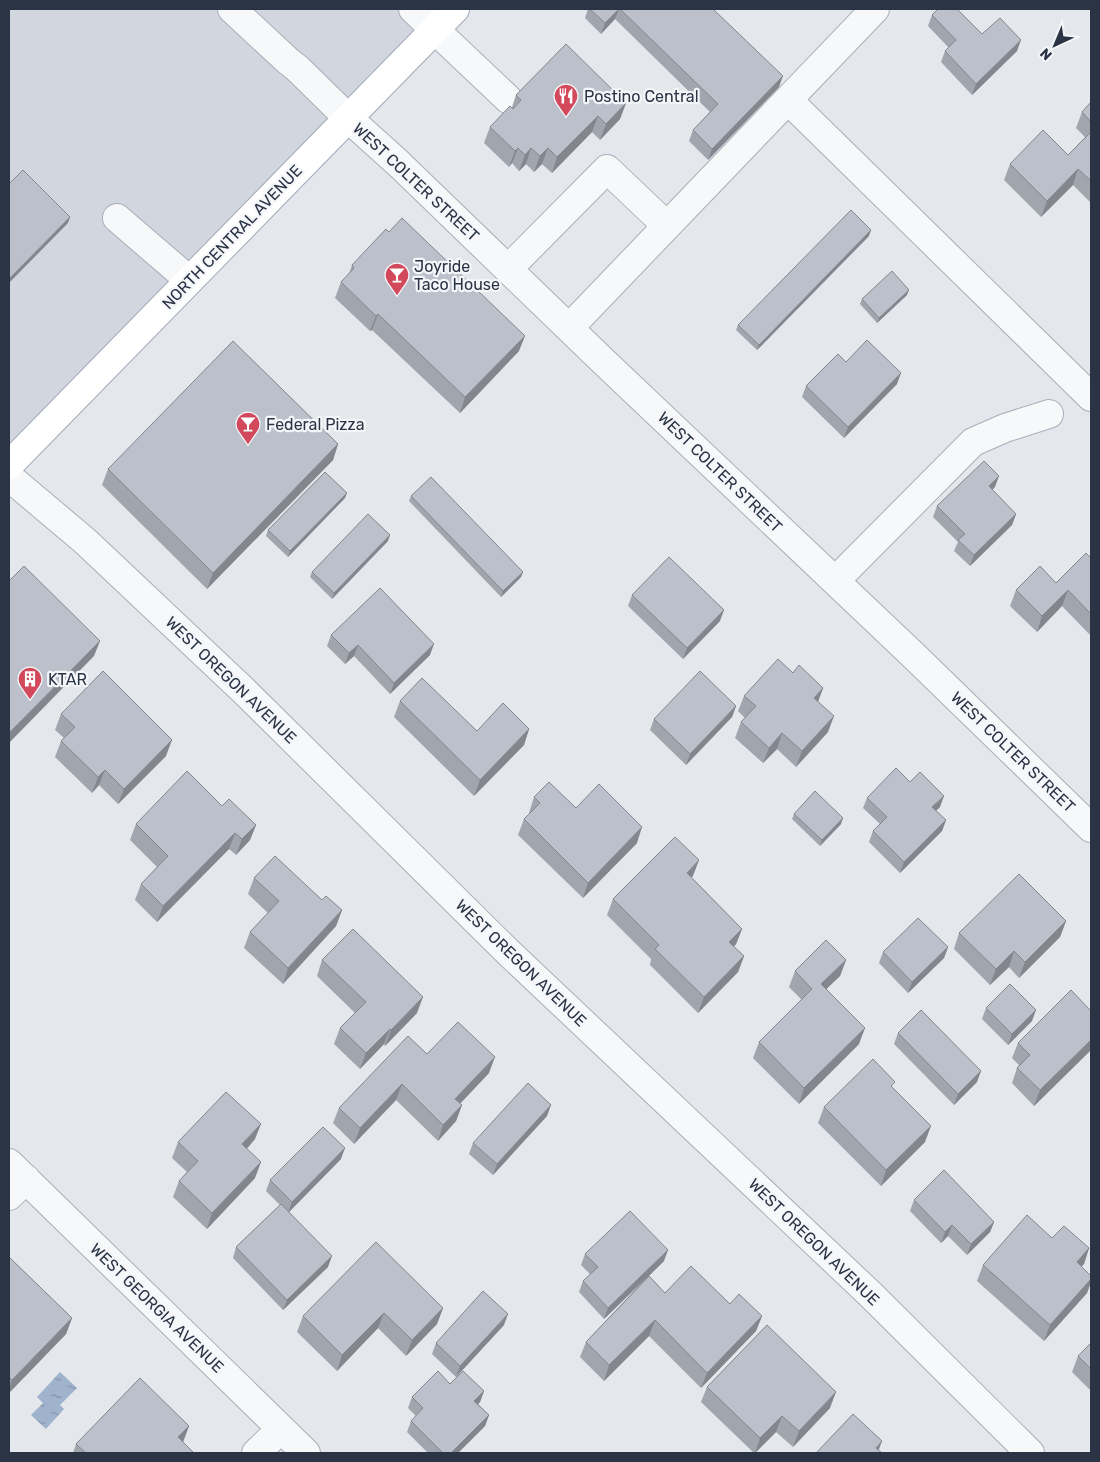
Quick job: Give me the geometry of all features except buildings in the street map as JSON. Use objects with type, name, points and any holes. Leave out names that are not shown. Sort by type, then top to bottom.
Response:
[{"type":"main road","name":"NORTH CENTRAL AVENUE","points":[[9,465],[455,9]]},
{"type":"street","name":"WEST COLTER STREET","points":[[232,9],[398,163],[1091,828]]},
{"type":"street","points":[[413,9],[508,99]]},
{"type":"street","points":[[569,328],[874,9]]},
{"type":"street","points":[[788,100],[1091,397]]},
{"type":"street","points":[[508,269],[607,169],[667,226]]},
{"type":"street","points":[[117,218],[189,280]]},
{"type":"street","points":[[835,581],[973,442],[1004,428],[1049,414]]},
{"type":"street","name":"WEST OREGON AVENUE","points":[[9,477],[84,541],[244,691],[508,952],[862,1286],[1030,1453]]},
{"type":"street","name":"WEST GEORGIA AVENUE","points":[[14,1180],[306,1453]]},
{"type":"street","points":[[256,1453],[281,1429]]},
{"type":"shaded area","points":[[453,9],[9,465],[9,10]]},
{"type":"water","points":[[60,1372],[77,1388],[60,1405],[64,1409],[46,1429],[31,1415],[43,1403],[37,1397]]},
{"type":"place","name":"Postino Central","points":[[566,117]]},
{"type":"place","name":"Joyride Taco House","points":[[397,296]]},
{"type":"place","name":"Federal Pizza","points":[[248,445]]},
{"type":"place","name":"KTAR","points":[[30,700]]}]
